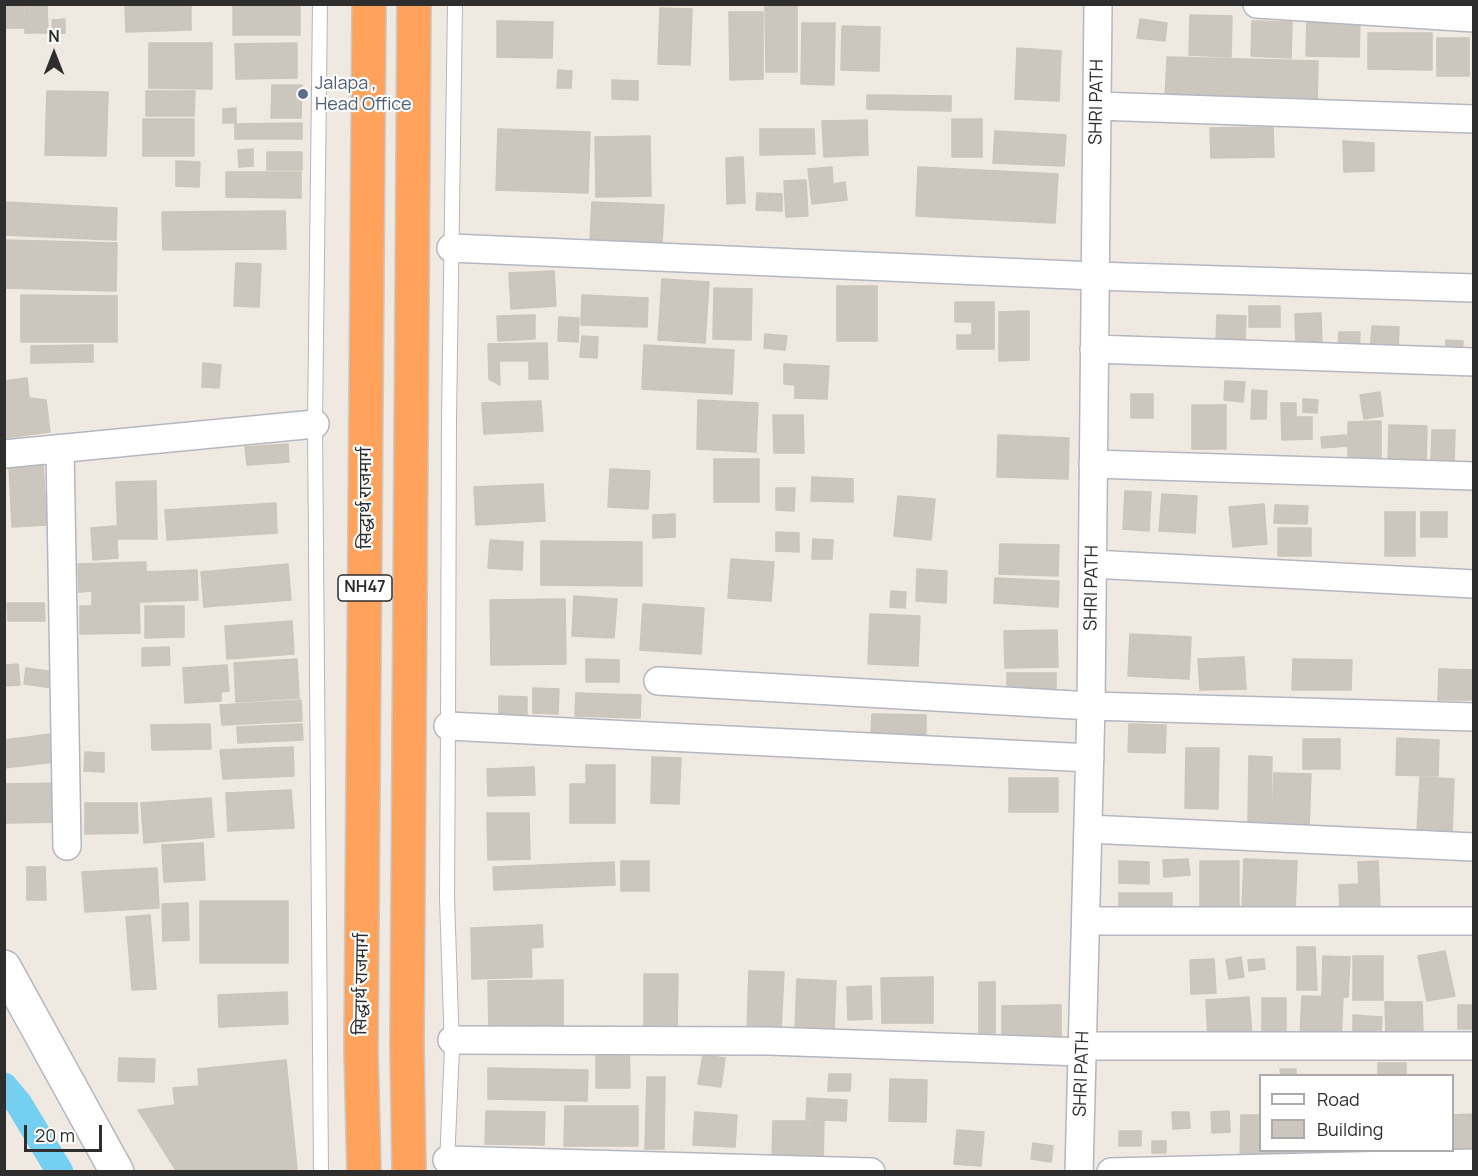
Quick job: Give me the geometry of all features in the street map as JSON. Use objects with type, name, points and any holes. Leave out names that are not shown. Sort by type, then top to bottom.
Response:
[{"type":"highway","name":"सिद्धार्थ राजमार्ग","points":[[364,1172],[361,1050],[369,4]]},
{"type":"highway","name":"NH47","points":[[409,1172],[407,1046],[414,4]]},
{"type":"street","name":"SHRI PATH","points":[[1079,1172],[1091,706],[1098,4]]},
{"type":"street","points":[[1257,4],[1473,18]]},
{"type":"street","points":[[1097,106],[1473,119]]},
{"type":"street","points":[[451,248],[1095,276],[1473,288]]},
{"type":"street","points":[[1094,349],[1473,362]]},
{"type":"street","points":[[4,454],[315,424]]},
{"type":"street","points":[[60,449],[67,846]]},
{"type":"street","points":[[1093,464],[1473,476]]},
{"type":"street","points":[[1092,564],[1473,584]]},
{"type":"street","points":[[658,681],[1091,706],[1473,717]]},
{"type":"street","points":[[448,726],[1090,758]]},
{"type":"street","points":[[1088,829],[1473,847]]},
{"type":"street","points":[[1086,921],[1473,921]]},
{"type":"street","points":[[4,967],[117,1172]]},
{"type":"street","points":[[452,1040],[769,1041],[1082,1049],[1473,1046]]},
{"type":"street","points":[[1111,1172],[1473,1163]]},
{"type":"street","points":[[447,1166],[871,1172]]},
{"type":"lane","points":[[320,4],[315,424],[321,1172]]},
{"type":"lane","points":[[447,1166],[452,1040],[447,898],[449,431],[455,4]]},
{"type":"building","points":[[4,4],[23,5],[24,28],[4,28]]},
{"type":"building","points":[[25,4],[47,4],[48,33],[25,33]]},
{"type":"building","points":[[125,4],[191,4],[191,30],[126,32]]},
{"type":"building","points":[[233,4],[300,4],[300,35],[233,35]]},
{"type":"building","points":[[765,4],[797,4],[797,72],[766,72]]},
{"type":"building","points":[[660,8],[692,9],[690,65],[658,64]]},
{"type":"building","points":[[729,12],[763,12],[763,79],[730,80]]},
{"type":"building","points":[[1190,15],[1232,16],[1231,57],[1189,55]]},
{"type":"building","points":[[65,19],[65,33],[53,34],[52,20]]},
{"type":"building","points":[[1140,19],[1167,23],[1165,41],[1137,38]]},
{"type":"building","points":[[497,21],[553,22],[552,58],[497,57]]},
{"type":"building","points":[[1252,21],[1292,22],[1291,58],[1251,56]]},
{"type":"building","points":[[1307,21],[1360,21],[1359,57],[1306,56]]},
{"type":"building","points":[[802,23],[835,23],[834,85],[801,84]]},
{"type":"building","points":[[842,26],[880,27],[879,71],[841,70]]},
{"type":"building","points":[[1368,33],[1432,33],[1432,70],[1368,69]]},
{"type":"building","points":[[1437,38],[1469,38],[1469,76],[1437,76]]},
{"type":"building","points":[[149,43],[212,43],[212,89],[149,88]]},
{"type":"building","points":[[297,43],[297,78],[236,79],[235,44]]},
{"type":"building","points":[[1017,48],[1061,51],[1059,101],[1015,99]]},
{"type":"building","points":[[1167,57],[1318,61],[1317,105],[1165,101]]},
{"type":"building","points":[[558,70],[572,71],[571,88],[557,88]]},
{"type":"building","points":[[612,80],[638,81],[638,100],[612,99]]},
{"type":"building","points":[[272,85],[302,85],[301,118],[271,118]]},
{"type":"building","points":[[47,91],[108,92],[106,156],[45,155]]},
{"type":"building","points":[[146,91],[195,91],[194,116],[146,116]]},
{"type":"building","points":[[867,95],[951,96],[951,111],[867,109]]},
{"type":"building","points":[[236,108],[236,123],[223,123],[223,109]]},
{"type":"building","points":[[143,119],[194,119],[194,156],[143,156]]},
{"type":"building","points":[[952,119],[982,119],[982,157],[952,157]]},
{"type":"building","points":[[867,120],[868,155],[824,157],[822,121]]},
{"type":"building","points":[[302,123],[302,139],[235,139],[235,124]]},
{"type":"building","points":[[1273,127],[1274,157],[1211,158],[1210,128]]},
{"type":"building","points":[[498,129],[590,132],[588,193],[496,190]]},
{"type":"building","points":[[760,129],[814,129],[815,154],[760,155]]},
{"type":"building","points":[[995,131],[1066,135],[1064,166],[993,163]]},
{"type":"building","points":[[650,136],[651,196],[596,197],[595,137]]},
{"type":"building","points":[[1343,141],[1374,143],[1374,171],[1344,172]]},
{"type":"building","points":[[253,149],[253,166],[239,167],[238,150]]},
{"type":"building","points":[[267,152],[302,152],[302,170],[267,170]]},
{"type":"building","points":[[743,157],[745,203],[727,204],[726,158]]},
{"type":"building","points":[[176,161],[200,162],[199,187],[176,186]]},
{"type":"building","points":[[832,167],[833,184],[845,182],[847,200],[812,204],[808,169]]},
{"type":"building","points":[[918,167],[1058,174],[1055,223],[916,216]]},
{"type":"building","points":[[226,172],[301,172],[301,198],[226,197]]},
{"type":"building","points":[[806,180],[808,216],[786,217],[784,181]]},
{"type":"building","points":[[757,193],[782,194],[782,211],[756,210]]},
{"type":"building","points":[[4,202],[117,208],[116,240],[4,235]]},
{"type":"building","points":[[592,202],[664,205],[662,244],[590,241]]},
{"type":"building","points":[[285,211],[286,249],[163,250],[162,212]]},
{"type":"building","points":[[4,240],[117,243],[116,291],[4,288]]},
{"type":"building","points":[[236,263],[261,264],[259,307],[234,306]]},
{"type":"building","points":[[554,271],[556,306],[511,309],[509,273]]},
{"type":"building","points":[[662,279],[709,282],[705,343],[658,340]]},
{"type":"building","points":[[837,286],[877,286],[877,341],[837,341]]},
{"type":"building","points":[[714,288],[752,289],[751,340],[713,339]]},
{"type":"building","points":[[21,295],[117,296],[117,342],[21,342]]},
{"type":"building","points":[[582,295],[648,298],[647,327],[581,325]]},
{"type":"building","points":[[955,302],[994,302],[994,349],[957,349],[957,335],[972,335],[972,322],[955,322]]},
{"type":"building","points":[[1249,306],[1280,306],[1280,327],[1249,327]]},
{"type":"building","points":[[1029,311],[1029,360],[999,361],[999,312]]},
{"type":"building","points":[[1321,313],[1322,348],[1296,348],[1295,314]]},
{"type":"building","points":[[535,315],[535,339],[498,341],[497,316]]},
{"type":"building","points":[[1217,315],[1246,316],[1245,342],[1216,341]]},
{"type":"building","points":[[559,317],[579,318],[578,342],[558,341]]},
{"type":"building","points":[[1372,326],[1399,327],[1398,354],[1370,353]]},
{"type":"building","points":[[1339,332],[1360,332],[1359,353],[1338,353]]},
{"type":"building","points":[[765,334],[787,336],[785,350],[764,348]]},
{"type":"building","points":[[582,336],[598,337],[597,358],[580,357]]},
{"type":"building","points":[[1446,340],[1463,341],[1462,354],[1445,353]]},
{"type":"building","points":[[547,343],[548,379],[529,379],[529,361],[499,361],[500,385],[489,379],[488,344]]},
{"type":"building","points":[[93,345],[93,362],[31,363],[31,346]]},
{"type":"building","points":[[644,345],[734,350],[732,394],[642,389]]},
{"type":"building","points":[[203,363],[221,365],[219,388],[202,387]]},
{"type":"building","points":[[784,364],[829,366],[827,399],[795,398],[795,385],[784,384]]},
{"type":"building","points":[[27,378],[29,398],[4,401],[4,381]]},
{"type":"building","points":[[1225,381],[1245,382],[1243,402],[1224,400]]},
{"type":"building","points":[[1252,390],[1267,391],[1266,419],[1251,419]]},
{"type":"building","points":[[1380,392],[1383,416],[1364,419],[1360,395]]},
{"type":"building","points":[[1131,394],[1153,394],[1153,418],[1131,418]]},
{"type":"building","points":[[29,398],[46,400],[50,432],[4,438],[4,401]]},
{"type":"building","points":[[1303,399],[1318,400],[1317,413],[1303,412]]},
{"type":"building","points":[[698,400],[758,403],[756,452],[697,449]]},
{"type":"building","points":[[541,401],[543,431],[484,434],[482,403]]},
{"type":"building","points":[[1281,403],[1296,403],[1296,417],[1312,417],[1312,439],[1282,440]]},
{"type":"building","points":[[1192,405],[1226,405],[1226,449],[1192,449]]},
{"type":"building","points":[[773,415],[803,415],[804,453],[774,453]]},
{"type":"building","points":[[1381,421],[1381,466],[1348,466],[1348,422]]},
{"type":"building","points":[[1389,425],[1427,426],[1426,467],[1388,466]]},
{"type":"building","points":[[1432,430],[1455,430],[1454,464],[1431,464]]},
{"type":"building","points":[[998,435],[1069,438],[1068,479],[997,477]]},
{"type":"building","points":[[1346,435],[1347,446],[1322,448],[1321,437]]},
{"type":"building","points":[[288,444],[289,462],[247,465],[245,447]]},
{"type":"building","points":[[714,459],[759,459],[759,502],[714,502]]},
{"type":"building","points":[[43,464],[47,525],[12,527],[9,466]]},
{"type":"building","points":[[610,469],[650,471],[648,509],[608,507]]},
{"type":"building","points":[[812,477],[853,479],[853,502],[811,501]]},
{"type":"building","points":[[156,481],[157,539],[118,539],[116,482]]},
{"type":"building","points":[[543,484],[545,521],[476,525],[474,487]]},
{"type":"building","points":[[776,488],[795,488],[794,511],[776,510]]},
{"type":"building","points":[[1125,491],[1151,492],[1149,531],[1123,529]]},
{"type":"building","points":[[1162,494],[1197,496],[1195,533],[1159,531]]},
{"type":"building","points":[[898,496],[935,499],[931,540],[894,536]]},
{"type":"building","points":[[276,503],[277,533],[167,540],[165,510]]},
{"type":"building","points":[[1264,504],[1267,544],[1233,547],[1229,507]]},
{"type":"building","points":[[1275,505],[1308,506],[1307,524],[1274,523]]},
{"type":"building","points":[[1385,512],[1415,512],[1415,556],[1385,556]]},
{"type":"building","points":[[1421,512],[1447,512],[1447,537],[1421,537]]},
{"type":"building","points":[[675,514],[675,537],[653,538],[653,515]]},
{"type":"building","points":[[116,526],[118,558],[93,560],[91,528]]},
{"type":"building","points":[[1278,528],[1311,528],[1311,556],[1278,556]]},
{"type":"building","points":[[776,532],[799,533],[799,552],[776,551]]},
{"type":"building","points":[[813,539],[833,540],[832,559],[812,559]]},
{"type":"building","points":[[490,540],[523,542],[522,570],[488,568]]},
{"type":"building","points":[[541,541],[642,542],[642,586],[541,585]]},
{"type":"building","points":[[1000,544],[1059,545],[1058,576],[999,574]]},
{"type":"building","points":[[731,559],[774,562],[771,601],[728,598]]},
{"type":"building","points":[[146,562],[146,572],[197,570],[198,600],[139,602],[140,633],[80,634],[80,606],[92,606],[92,591],[79,592],[78,564]]},
{"type":"building","points":[[288,564],[291,600],[204,607],[201,572]]},
{"type":"building","points":[[917,569],[947,571],[946,603],[916,601]]},
{"type":"building","points":[[995,578],[1059,581],[1058,607],[994,603]]},
{"type":"building","points":[[891,591],[906,592],[905,608],[890,607]]},
{"type":"building","points":[[574,596],[617,599],[614,638],[572,636]]},
{"type":"building","points":[[565,599],[566,664],[491,665],[490,600]]},
{"type":"building","points":[[7,603],[44,603],[45,621],[8,621]]},
{"type":"building","points":[[643,604],[704,608],[701,654],[640,650]]},
{"type":"building","points":[[145,606],[184,606],[184,637],[145,638]]},
{"type":"building","points":[[870,614],[920,616],[918,666],[868,664]]},
{"type":"building","points":[[292,621],[294,654],[227,659],[225,626]]},
{"type":"building","points":[[1057,630],[1058,667],[1005,668],[1004,631]]},
{"type":"building","points":[[1130,634],[1191,637],[1189,679],[1128,676]]},
{"type":"building","points":[[169,647],[170,665],[142,666],[142,648]]},
{"type":"building","points":[[1244,657],[1246,689],[1200,690],[1198,659]]},
{"type":"building","points":[[297,659],[299,698],[236,702],[234,663]]},
{"type":"building","points":[[586,659],[619,660],[619,682],[586,682]]},
{"type":"building","points":[[1293,659],[1352,660],[1351,690],[1292,690]]},
{"type":"building","points":[[18,664],[20,685],[4,686],[4,665]]},
{"type":"building","points":[[227,665],[229,691],[221,692],[221,701],[185,703],[183,668]]},
{"type":"building","points":[[26,668],[55,672],[53,688],[24,684]]},
{"type":"building","points":[[1439,669],[1474,670],[1474,700],[1438,700]]},
{"type":"building","points":[[1007,673],[1056,673],[1056,695],[1007,695]]},
{"type":"building","points":[[533,688],[559,689],[558,714],[533,713]]},
{"type":"building","points":[[576,693],[641,695],[640,718],[575,716]]},
{"type":"building","points":[[499,696],[527,697],[527,716],[499,715]]},
{"type":"building","points":[[301,700],[302,721],[222,725],[220,705]]},
{"type":"building","points":[[872,714],[926,715],[926,736],[871,735]]},
{"type":"building","points":[[210,724],[211,749],[152,750],[151,725]]},
{"type":"building","points":[[302,724],[303,740],[238,743],[237,727]]},
{"type":"building","points":[[1129,724],[1166,725],[1165,753],[1128,752]]},
{"type":"building","points":[[51,734],[55,762],[4,768],[4,740]]},
{"type":"building","points":[[1397,738],[1439,740],[1438,776],[1396,775]]},
{"type":"building","points":[[1303,739],[1340,739],[1340,769],[1303,769]]},
{"type":"building","points":[[293,747],[294,776],[223,779],[220,750]]},
{"type":"building","points":[[1186,748],[1219,748],[1218,809],[1185,808]]},
{"type":"building","points":[[85,752],[104,753],[104,772],[84,771]]},
{"type":"building","points":[[1249,756],[1272,757],[1271,826],[1248,825]]},
{"type":"building","points":[[652,757],[681,758],[679,804],[651,803]]},
{"type":"building","points":[[586,765],[615,765],[615,823],[570,823],[570,784],[586,784]]},
{"type":"building","points":[[534,767],[535,795],[488,796],[487,769]]},
{"type":"building","points":[[1274,773],[1311,774],[1309,829],[1272,829]]},
{"type":"building","points":[[1420,777],[1454,779],[1452,834],[1417,832]]},
{"type":"building","points":[[1009,778],[1058,778],[1058,812],[1009,812]]},
{"type":"building","points":[[65,783],[65,822],[4,823],[4,784]]},
{"type":"building","points":[[291,790],[294,828],[228,831],[226,793]]},
{"type":"building","points":[[211,798],[214,837],[144,843],[141,803]]},
{"type":"building","points":[[85,803],[137,803],[138,833],[85,834]]},
{"type":"building","points":[[487,813],[529,813],[530,859],[488,860]]},
{"type":"building","points":[[203,843],[205,880],[164,882],[162,845]]},
{"type":"building","points":[[1188,859],[1190,875],[1164,877],[1163,860]]},
{"type":"building","points":[[1244,859],[1297,861],[1295,912],[1242,910]]},
{"type":"building","points":[[621,861],[649,861],[649,891],[621,891]]},
{"type":"building","points":[[1119,861],[1149,862],[1149,884],[1119,883]]},
{"type":"building","points":[[1200,861],[1239,861],[1239,909],[1200,909]]},
{"type":"building","points":[[1378,861],[1380,908],[1340,909],[1339,885],[1359,884],[1358,862]]},
{"type":"building","points":[[614,862],[615,885],[494,890],[493,867]]},
{"type":"building","points":[[27,867],[45,867],[46,900],[27,900]]},
{"type":"building","points":[[157,868],[159,908],[85,912],[82,872]]},
{"type":"building","points":[[1119,893],[1172,893],[1172,908],[1119,908]]},
{"type":"building","points":[[200,901],[288,901],[288,963],[200,963]]},
{"type":"building","points":[[188,903],[189,940],[163,941],[162,904]]},
{"type":"building","points":[[150,915],[156,989],[132,990],[126,917]]},
{"type":"building","points":[[542,925],[543,947],[531,948],[532,977],[472,979],[471,928]]},
{"type":"building","points":[[1297,947],[1315,947],[1317,990],[1297,990]]},
{"type":"building","points":[[1445,951],[1455,996],[1427,1001],[1418,956]]},
{"type":"building","points":[[1323,956],[1350,957],[1348,997],[1322,996]]},
{"type":"building","points":[[1353,956],[1383,956],[1383,1000],[1353,1000]]},
{"type":"building","points":[[1241,957],[1244,977],[1229,979],[1226,960]]},
{"type":"building","points":[[1214,959],[1216,993],[1191,994],[1190,960]]},
{"type":"building","points":[[1264,959],[1265,969],[1249,971],[1248,960]]},
{"type":"building","points":[[749,971],[784,972],[781,1030],[747,1029]]},
{"type":"building","points":[[644,974],[678,974],[677,1027],[644,1026]]},
{"type":"building","points":[[933,977],[933,1023],[882,1023],[881,978]]},
{"type":"building","points":[[797,979],[836,981],[834,1030],[795,1029]]},
{"type":"building","points":[[563,980],[563,1032],[489,1033],[488,981]]},
{"type":"building","points":[[979,982],[995,982],[995,1033],[979,1033]]},
{"type":"building","points":[[871,986],[872,1019],[848,1020],[847,987]]},
{"type":"building","points":[[287,992],[288,1024],[219,1027],[218,995]]},
{"type":"building","points":[[1302,996],[1343,997],[1341,1040],[1300,1038]]},
{"type":"building","points":[[1249,997],[1252,1035],[1208,1038],[1206,1000]]},
{"type":"building","points":[[1262,998],[1286,998],[1286,1034],[1262,1034]]},
{"type":"building","points":[[1385,1002],[1422,1002],[1423,1033],[1386,1034]]},
{"type":"building","points":[[1061,1005],[1061,1039],[1002,1039],[1002,1006]]},
{"type":"building","points":[[1458,1005],[1474,1005],[1474,1029],[1458,1029]]},
{"type":"building","points":[[1353,1015],[1382,1017],[1381,1033],[1353,1031]]},
{"type":"building","points":[[596,1044],[629,1044],[630,1088],[596,1088]]},
{"type":"building","points":[[703,1055],[725,1058],[721,1087],[698,1084]]},
{"type":"building","points":[[119,1058],[155,1059],[154,1082],[118,1081]]},
{"type":"building","points":[[286,1060],[297,1169],[266,1172],[177,1172],[138,1110],[175,1105],[173,1088],[199,1086],[198,1069]]},
{"type":"building","points":[[1378,1063],[1406,1063],[1406,1074],[1378,1074]]},
{"type":"building","points":[[488,1068],[588,1070],[587,1101],[488,1099]]},
{"type":"building","points":[[1280,1069],[1296,1069],[1296,1074],[1281,1074]]},
{"type":"building","points":[[829,1074],[851,1074],[850,1091],[828,1091]]},
{"type":"building","points":[[647,1077],[665,1077],[664,1149],[645,1149]]},
{"type":"building","points":[[890,1079],[927,1080],[926,1122],[889,1121]]},
{"type":"building","points":[[807,1098],[847,1100],[846,1121],[806,1119]]},
{"type":"building","points":[[565,1106],[638,1106],[638,1146],[564,1146]]},
{"type":"building","points":[[486,1111],[545,1112],[544,1145],[485,1144]]},
{"type":"building","points":[[1229,1111],[1230,1132],[1212,1133],[1211,1112]]},
{"type":"building","points":[[695,1112],[737,1115],[735,1147],[693,1145]]},
{"type":"building","points":[[1172,1112],[1189,1112],[1190,1128],[1173,1129]]},
{"type":"building","points":[[1474,1114],[1474,1149],[1454,1149],[1454,1115]]},
{"type":"building","points":[[1241,1115],[1259,1115],[1259,1152],[1298,1152],[1297,1162],[1240,1161]]},
{"type":"building","points":[[773,1121],[824,1121],[823,1162],[772,1161]]},
{"type":"building","points":[[957,1130],[984,1132],[981,1166],[954,1164]]},
{"type":"building","points":[[1119,1131],[1141,1131],[1141,1146],[1119,1146]]},
{"type":"building","points":[[1152,1141],[1166,1141],[1166,1153],[1152,1153]]},
{"type":"building","points":[[1033,1143],[1053,1146],[1051,1162],[1031,1159]]},
{"type":"waterway","points":[[4,1086],[19,1104],[60,1172]]},
{"type":"place","name":"Jalapa , Head Office","points":[[303,94]]}]
